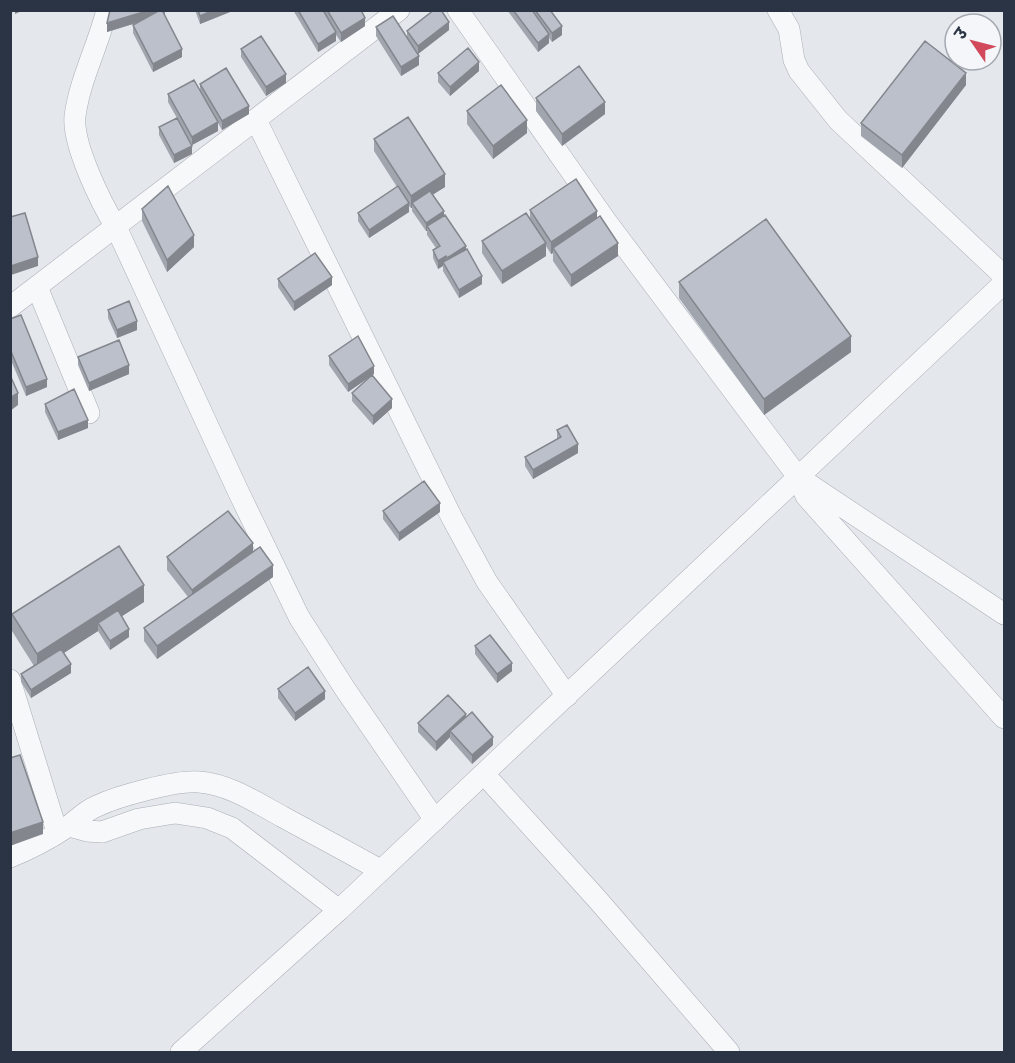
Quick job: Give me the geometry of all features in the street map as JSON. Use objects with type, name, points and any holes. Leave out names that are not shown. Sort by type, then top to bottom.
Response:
[{"type":"street","points":[[106,10],[79,97],[75,119],[76,136],[101,203],[116,227],[299,617],[345,689],[435,820]]},
{"type":"street","points":[[10,307],[399,10]]},
{"type":"street","points":[[458,10],[606,221],[798,477],[806,496],[1005,718]]},
{"type":"street","points":[[778,10],[789,29],[792,53],[799,71],[838,120],[1005,276]]},
{"type":"street","points":[[789,29],[801,10]]},
{"type":"street","points":[[256,120],[487,582],[567,696]]},
{"type":"street","points":[[182,1053],[339,910],[1005,283]]},
{"type":"street","points":[[37,287],[89,413]]},
{"type":"street","points":[[798,477],[1005,614]]},
{"type":"street","points":[[10,680],[17,725],[63,829]]},
{"type":"street","points":[[484,774],[605,908],[729,1053]]},
{"type":"street","points":[[10,857],[31,849],[99,805],[140,792],[185,782],[200,782],[225,788],[248,798],[380,870]]},
{"type":"street","points":[[63,829],[102,832],[139,819],[175,813],[207,818],[232,828],[339,910]]},
{"type":"building","points":[[110,10],[150,10],[107,23]]},
{"type":"building","points":[[160,10],[182,49],[153,64],[133,25]]},
{"type":"building","points":[[198,10],[214,10],[200,16]]},
{"type":"building","points":[[298,10],[323,10],[336,32],[318,44]]},
{"type":"building","points":[[327,10],[361,10],[365,18],[341,33]]},
{"type":"building","points":[[434,10],[441,10],[449,22],[418,46],[407,31]]},
{"type":"building","points":[[513,10],[532,10],[549,34],[538,43]]},
{"type":"building","points":[[535,10],[550,10],[562,26],[552,33]]},
{"type":"building","points":[[393,16],[419,56],[401,67],[376,27]]},
{"type":"building","points":[[261,36],[286,74],[266,87],[241,49]]},
{"type":"building","points":[[925,41],[943,55],[943,72],[966,73],[902,155],[861,123]]},
{"type":"building","points":[[468,48],[479,62],[450,87],[438,73]]},
{"type":"building","points":[[579,66],[605,102],[562,134],[536,98]]},
{"type":"building","points":[[226,68],[249,106],[222,121],[200,84]]},
{"type":"building","points":[[194,80],[218,122],[192,137],[168,94]]},
{"type":"building","points":[[501,85],[527,120],[493,146],[467,111]]},
{"type":"building","points":[[408,117],[445,174],[411,196],[374,139]]},
{"type":"building","points":[[177,118],[192,146],[174,155],[159,127]]},
{"type":"building","points":[[576,179],[597,211],[551,242],[530,210]]},
{"type":"building","points":[[168,186],[194,235],[167,260],[142,209]]},
{"type":"building","points":[[398,186],[409,203],[369,230],[358,213]]},
{"type":"building","points":[[430,191],[444,211],[426,223],[412,203]]},
{"type":"building","points":[[25,213],[38,257],[11,266],[10,217]]},
{"type":"building","points":[[526,213],[546,243],[502,271],[482,241]]},
{"type":"building","points":[[445,215],[466,246],[438,261],[433,250],[440,246],[427,226]]},
{"type":"building","points":[[600,216],[618,243],[571,275],[553,248]]},
{"type":"building","points":[[766,219],[851,336],[764,399],[679,282]]},
{"type":"building","points":[[467,249],[482,276],[459,290],[443,262]]},
{"type":"building","points":[[315,253],[332,277],[294,302],[278,279]]},
{"type":"building","points":[[129,301],[137,321],[117,330],[108,310]]},
{"type":"building","points":[[21,315],[47,379],[26,387],[10,349],[10,319]]},
{"type":"building","points":[[358,336],[374,366],[348,384],[329,356]]},
{"type":"building","points":[[119,340],[129,365],[89,383],[78,357]]},
{"type":"building","points":[[10,375],[18,393],[10,398]]},
{"type":"building","points":[[372,375],[392,399],[373,416],[352,393]]},
{"type":"building","points":[[74,389],[88,420],[58,432],[45,404]]},
{"type":"building","points":[[567,425],[578,444],[533,470],[525,457],[561,437],[557,430]]},
{"type":"building","points":[[424,481],[440,503],[399,533],[383,511]]},
{"type":"building","points":[[228,511],[253,543],[192,590],[167,557]]},
{"type":"building","points":[[119,546],[144,585],[37,654],[12,614]]},
{"type":"building","points":[[260,547],[273,565],[157,646],[144,628]]},
{"type":"building","points":[[118,610],[129,629],[110,641],[98,623]]},
{"type":"building","points":[[490,635],[512,663],[497,674],[475,646]]},
{"type":"building","points":[[61,649],[71,664],[31,690],[21,674]]},
{"type":"building","points":[[308,667],[325,691],[295,713],[278,689]]},
{"type":"building","points":[[448,695],[466,714],[436,742],[418,723]]},
{"type":"building","points":[[472,712],[493,737],[472,755],[450,731]]},
{"type":"building","points":[[20,755],[43,822],[10,833],[10,758]]}]
